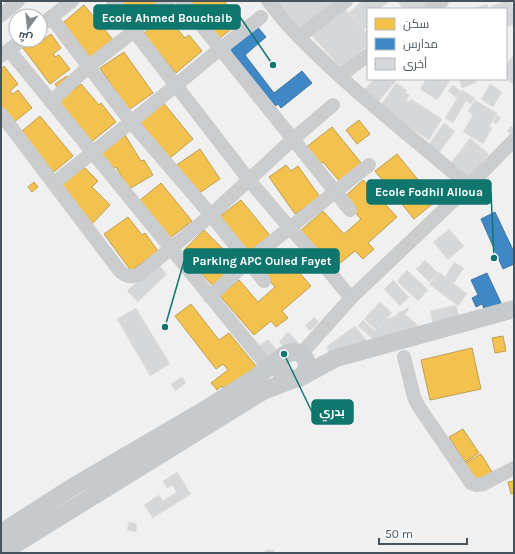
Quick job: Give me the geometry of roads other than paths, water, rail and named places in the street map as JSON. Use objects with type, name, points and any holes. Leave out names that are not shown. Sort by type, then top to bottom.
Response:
[{"type":"main road","points":[[1,553],[263,391],[298,377],[336,358],[514,309]]},
{"type":"main road","points":[[1,533],[72,488],[201,412],[254,378],[283,356],[292,352],[302,355],[336,358]]},
{"type":"main road","points":[[298,377],[307,366],[307,362],[302,355]]},
{"type":"main road","points":[[283,356],[279,364],[280,371],[283,375],[298,377]]},
{"type":"street","points":[[1,15],[18,1]]},
{"type":"street","points":[[48,19],[72,1]]},
{"type":"street","points":[[113,1],[134,31],[249,180],[351,298]]},
{"type":"street","points":[[52,102],[89,66],[134,31],[168,1]]},
{"type":"street","points":[[182,1],[292,140],[350,210]]},
{"type":"street","points":[[268,1],[299,37],[340,76],[469,186]]},
{"type":"street","points":[[299,37],[346,1]]},
{"type":"street","points":[[432,8],[442,1]]},
{"type":"street","points":[[51,17],[131,122],[211,215],[264,281]]},
{"type":"street","points":[[54,183],[260,17]]},
{"type":"street","points":[[5,53],[52,102],[268,367]]},
{"type":"street","points":[[340,76],[367,56]]},
{"type":"street","points":[[1,114],[118,270],[125,275],[133,276],[137,275],[211,215],[292,140],[333,105]]},
{"type":"street","points":[[302,355],[351,298],[469,186],[514,140]]},
{"type":"street","points":[[210,296],[248,261],[289,227],[368,165]]},
{"type":"street","points":[[404,357],[414,397],[419,407],[471,483],[477,485],[483,484],[514,468]]},
{"type":"place","name":"Ecole Ahmed Bouchaib","points":[[273,65]]},
{"type":"place","name":"Ecole Fodhil Alloua","points":[[494,258]]},
{"type":"place","name":"Parking APC Ouled Fayet","points":[[165,327]]},
{"type":"place","name":"بدري","points":[[284,354]]}]
